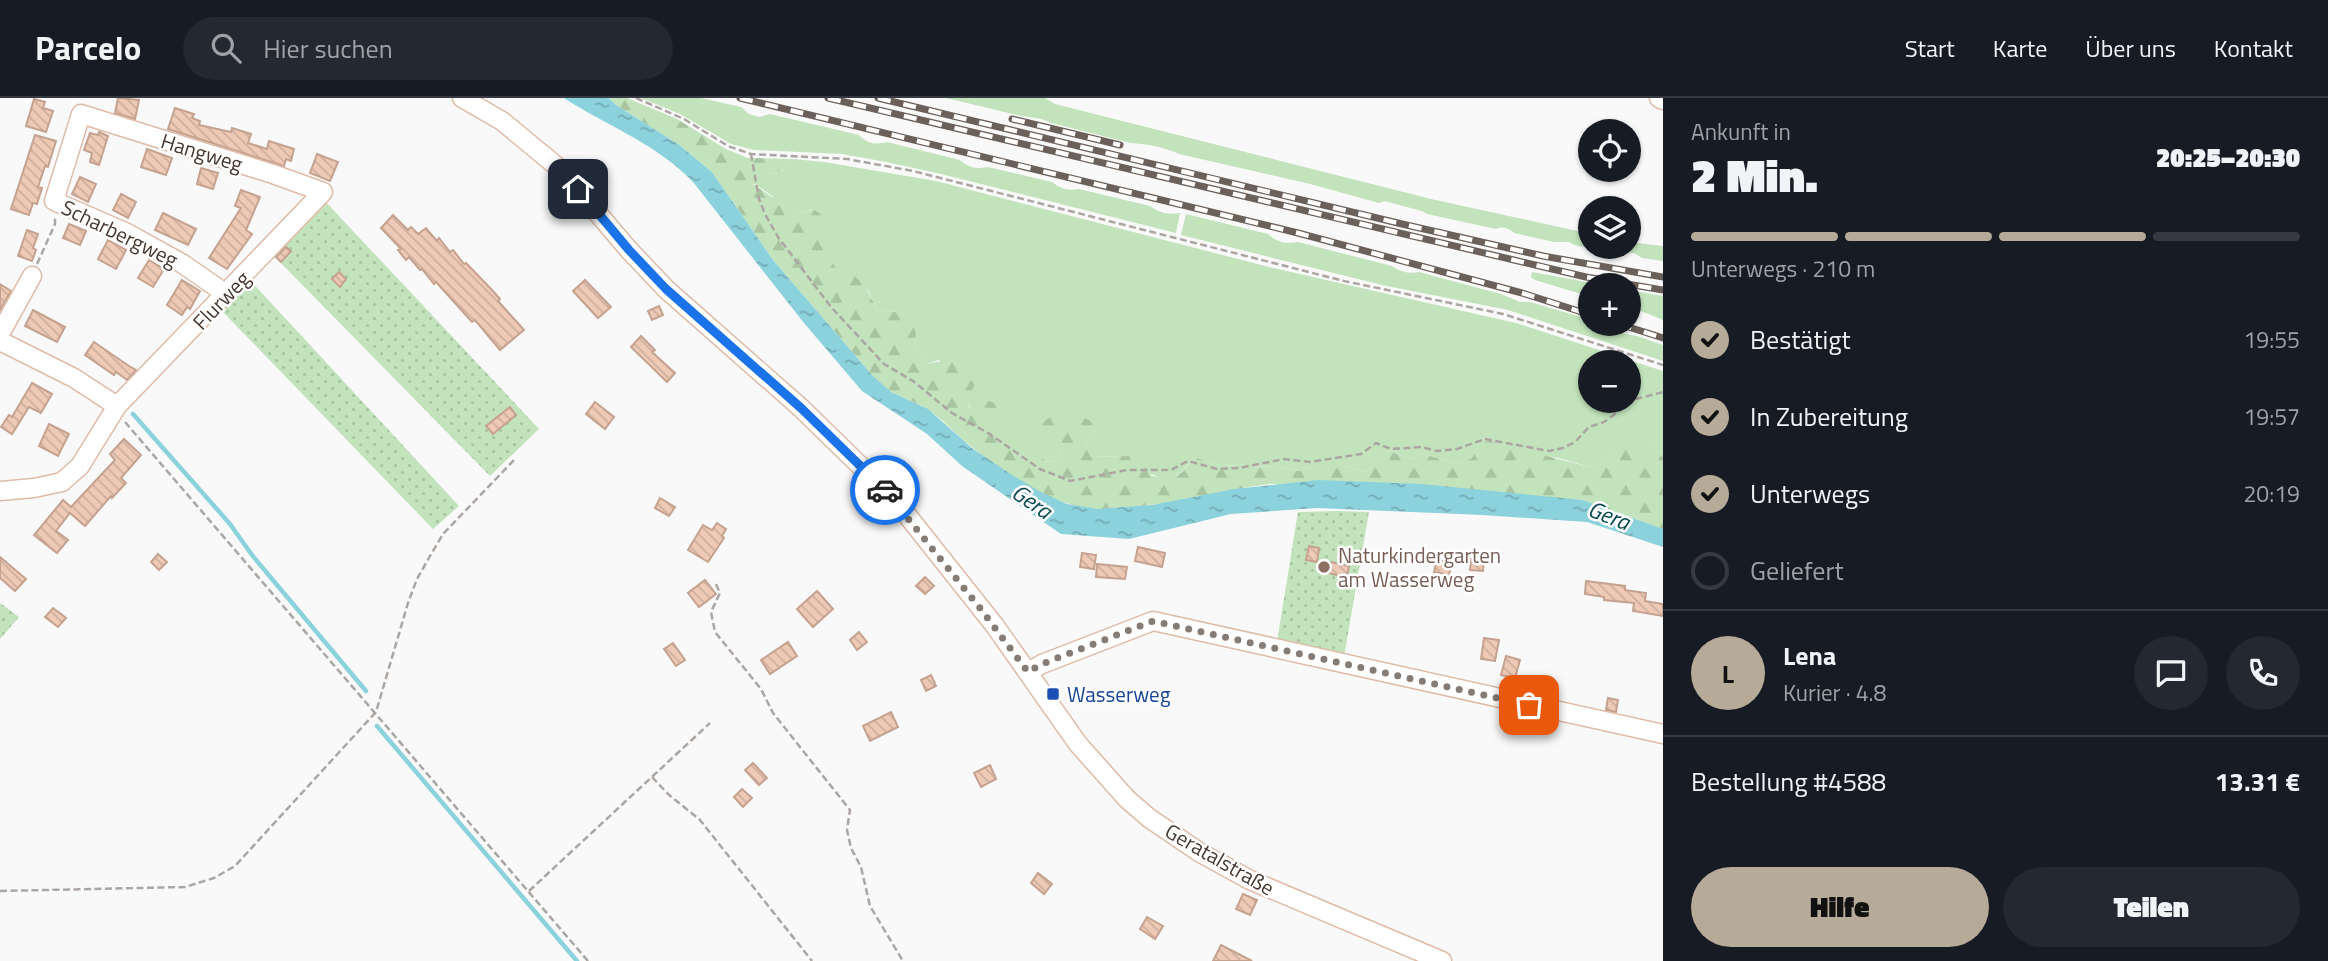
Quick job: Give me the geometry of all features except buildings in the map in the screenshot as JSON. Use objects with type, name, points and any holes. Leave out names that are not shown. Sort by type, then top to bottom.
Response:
[{"type":"street","name":"Geratalstraße","points":[[462,98],[502,121],[560,169],[666,289],[801,408],[884,489],[995,626],[1078,744],[1127,799],[1199,852],[1250,880],[1442,961]]},
{"type":"street","name":"Hangweg","points":[[81,114],[323,192]]},
{"type":"street","name":"Scharbergweg","points":[[81,114],[54,201],[125,232],[183,264],[226,294]]},
{"type":"street","name":"Flurweg","points":[[0,491],[62,482],[85,459],[116,409],[323,192]]},
{"type":"street","points":[[0,334],[32,276]]},
{"type":"street","points":[[0,341],[74,378],[116,409]]},
{"type":"street","points":[[1028,672],[1153,621],[1663,734]]},
{"type":"path","points":[[636,98],[684,119],[728,146],[751,154],[847,159],[914,171],[1344,281],[1503,314],[1663,365]]},
{"type":"path","points":[[751,154],[759,199],[778,237],[831,307],[884,364],[913,381],[952,413],[988,433],[1021,458],[1070,481],[1127,470],[1171,470],[1188,461],[1217,469],[1239,468],[1284,459],[1310,462],[1361,454],[1376,443],[1391,449],[1421,447],[1437,450],[1457,449],[1485,439],[1549,451],[1575,442],[1589,426],[1604,422],[1636,399],[1663,392]]},
{"type":"path","points":[[32,276],[55,224]]},
{"type":"path","points":[[116,409],[588,961]]},
{"type":"path","points":[[0,891],[185,887],[214,878],[235,866],[376,712],[408,603],[417,579],[439,539],[516,458]]},
{"type":"path","points":[[716,584],[720,593],[711,612],[715,632],[761,689],[773,713],[850,810],[847,830],[851,848],[861,867],[870,906],[903,961]]},
{"type":"path","points":[[529,891],[710,723]]},
{"type":"path","points":[[652,777],[700,820],[812,961]]},
{"type":"green space","points":[[609,98],[627,98],[677,119],[726,149],[748,158],[793,159],[785,170],[766,175],[753,184],[772,197],[788,197],[796,212],[815,210],[826,219],[826,245],[836,268],[862,283],[877,310],[897,312],[913,321],[915,347],[926,364],[957,358],[968,365],[969,375],[975,384],[967,399],[970,408],[986,400],[999,405],[999,423],[1016,430],[1022,453],[1033,448],[1047,462],[1063,459],[1060,449],[1050,447],[1042,436],[1042,423],[1053,415],[1068,423],[1083,417],[1096,424],[1094,434],[1084,445],[1092,457],[1128,456],[1143,461],[1152,476],[1166,477],[1181,473],[1193,457],[1220,465],[1278,467],[1299,471],[1314,465],[1342,465],[1367,472],[1375,460],[1389,451],[1410,459],[1424,454],[1457,464],[1472,458],[1478,445],[1489,441],[1593,468],[1604,464],[1616,450],[1629,442],[1652,444],[1663,457],[1663,529],[1583,500],[1270,484],[1122,508],[1100,509],[1066,503],[1032,488],[1000,468],[939,417],[919,404],[893,393],[882,384],[773,260],[712,172],[678,144]]},
{"type":"green space","points":[[641,98],[701,98],[741,107],[749,114],[759,117],[770,114],[859,135],[872,143],[887,142],[960,160],[973,167],[988,167],[1052,182],[1065,189],[1079,189],[1150,206],[1164,213],[1180,213],[1176,233],[886,162],[842,154],[754,150],[731,144],[680,114]]},
{"type":"green space","points":[[946,98],[1045,98],[1055,104],[1431,199],[1578,231],[1578,246],[1514,233],[1505,228],[1496,229],[1427,214],[1384,201],[1379,203],[1310,184]]},
{"type":"green space","points":[[793,159],[936,181],[1269,267],[1516,323],[1599,350],[1578,350],[1578,413],[1641,413],[1641,364],[1663,371],[1663,457],[1652,444],[1616,450],[1604,464],[1593,468],[1559,458],[1478,445],[1472,458],[1457,464],[1424,454],[1410,459],[1389,451],[1375,460],[1367,472],[1342,465],[1314,465],[1299,471],[1278,467],[1220,465],[1193,457],[1177,475],[1162,478],[1145,470],[1128,456],[1092,457],[1084,445],[1094,434],[1060,449],[1063,459],[1047,462],[1033,449],[1022,453],[999,423],[971,409],[967,399],[939,360],[926,364],[915,347],[916,335],[897,312],[877,310],[868,290],[836,268],[827,252],[815,210],[796,212],[753,183],[766,175],[785,170]]},
{"type":"green space","points":[[323,199],[539,429],[490,476],[273,255]]},
{"type":"green space","points":[[1186,214],[1268,234],[1282,242],[1298,242],[1392,266],[1405,272],[1419,272],[1578,316],[1578,333],[1508,310],[1382,285],[1181,235]]},
{"type":"green space","points":[[1641,243],[1663,246],[1663,261],[1642,258]]},
{"type":"green space","points":[[1532,272],[1578,280],[1578,293],[1535,280],[1531,277]]},
{"type":"green space","points":[[247,277],[459,506],[433,529],[222,311]]},
{"type":"green space","points":[[1641,292],[1663,296],[1663,320],[1641,311]]},
{"type":"green space","points":[[1587,336],[1637,336],[1663,345],[1663,361],[1641,354],[1641,350],[1630,350]]},
{"type":"green space","name":"Naturkindergarten am Wasserweg","points":[[1298,512],[1369,512],[1344,657],[1277,642]]},
{"type":"green space","points":[[0,603],[19,617],[0,639]]},
{"type":"water","name":"Gera","points":[[564,98],[609,98],[678,144],[712,172],[773,260],[872,375],[891,392],[928,409],[972,448],[1009,473],[1067,504],[1098,509],[1152,505],[1234,489],[1318,480],[1421,484],[1583,500],[1663,529],[1663,547],[1587,522],[1317,508],[1231,514],[1129,539],[1061,534],[962,466],[927,434],[862,391],[804,323],[693,182],[648,146]]},
{"type":"waterway","points":[[133,414],[230,524],[252,555],[366,691]]},
{"type":"waterway","points":[[377,726],[577,961]]},
{"type":"railway","points":[[740,98],[1298,233],[1522,293],[1578,311]]},
{"type":"railway","points":[[828,98],[1586,277],[1663,290]]},
{"type":"railway","points":[[878,98],[1402,224],[1543,256],[1663,277]]},
{"type":"railway","points":[[1012,119],[1120,145]]},
{"type":"railway","points":[[1641,331],[1663,338]]},
{"type":"way so far","points":[[885,490],[995,626],[1028,672],[1042,664],[1153,621],[1529,705]]},
{"type":"place","name":"Naturkindergarten am Wasserweg","points":[[1324,567]]},
{"type":"place","name":"Wasserweg","points":[[1053,694]]},
{"type":"route","points":[[578,189],[666,289],[801,408],[885,490]]}]
